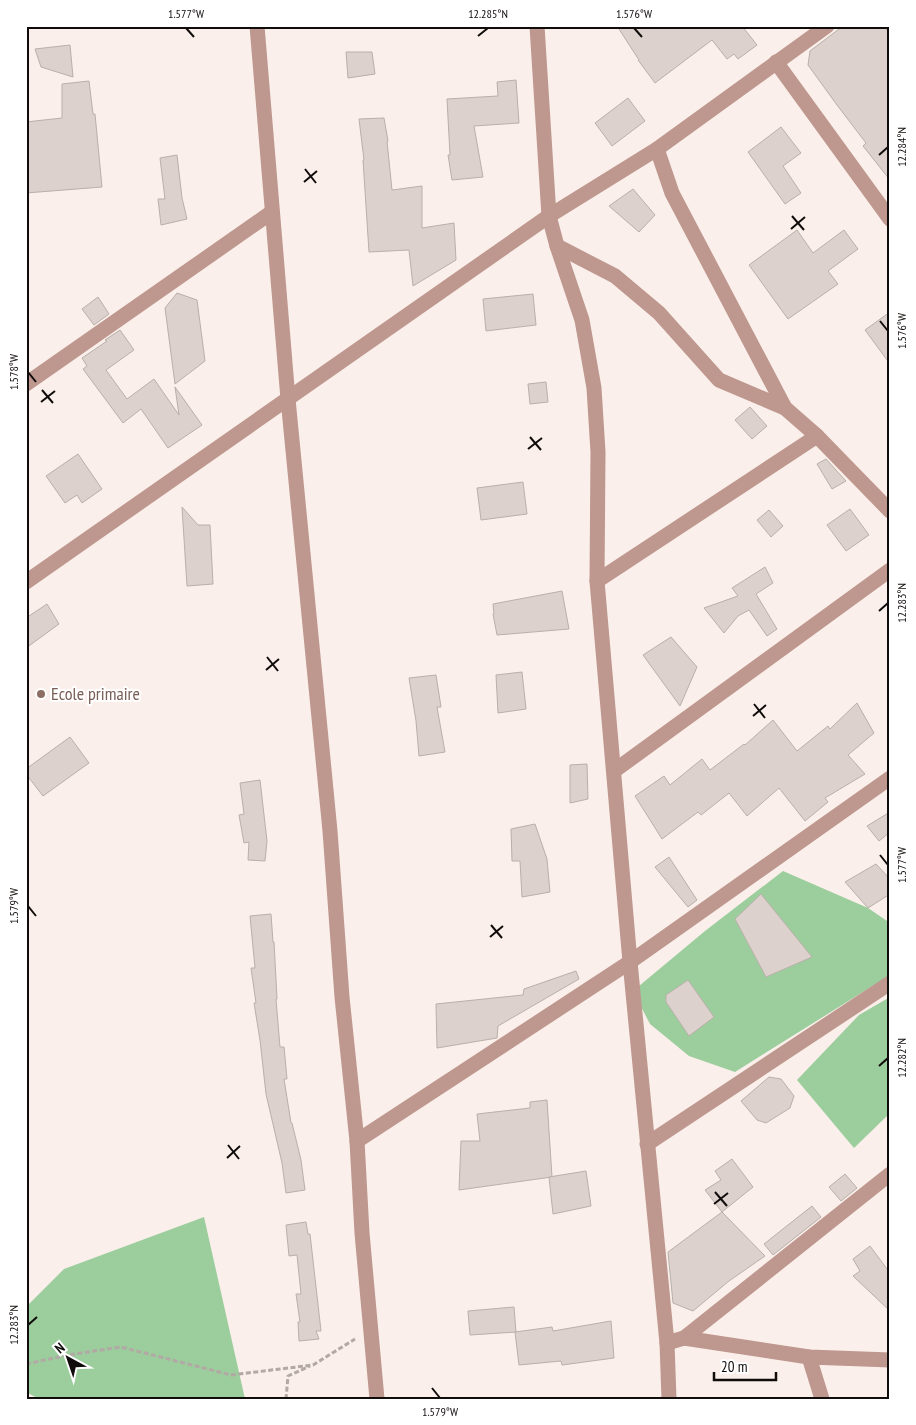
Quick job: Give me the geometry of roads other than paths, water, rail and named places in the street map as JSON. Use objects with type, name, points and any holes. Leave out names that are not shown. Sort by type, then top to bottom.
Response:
[{"type":"street","points":[[257,26],[288,399],[330,831],[342,997],[357,1141],[376,1399]]},
{"type":"street","points":[[538,26],[549,216],[582,320],[594,388],[598,452],[597,581],[630,962],[667,1343],[669,1399]]},
{"type":"street","points":[[26,582],[549,216],[657,149],[827,26]]},
{"type":"street","points":[[776,62],[890,219]]},
{"type":"street","points":[[657,149],[672,193],[785,408]]},
{"type":"street","points":[[26,384],[272,212]]},
{"type":"street","points":[[557,246],[615,276],[659,313],[719,380],[785,408],[817,436],[890,511]]},
{"type":"street","points":[[597,581],[817,436]]},
{"type":"street","points":[[614,771],[890,570]]},
{"type":"street","points":[[357,1141],[630,962],[890,778]]},
{"type":"street","points":[[647,1144],[890,983]]},
{"type":"street","points":[[667,1343],[684,1338],[890,1174]]},
{"type":"street","points":[[684,1338],[808,1357],[890,1360]]},
{"type":"street","points":[[808,1357],[822,1399]]},
{"type":"place","name":"Ecole primaire","points":[[41,694]]}]
